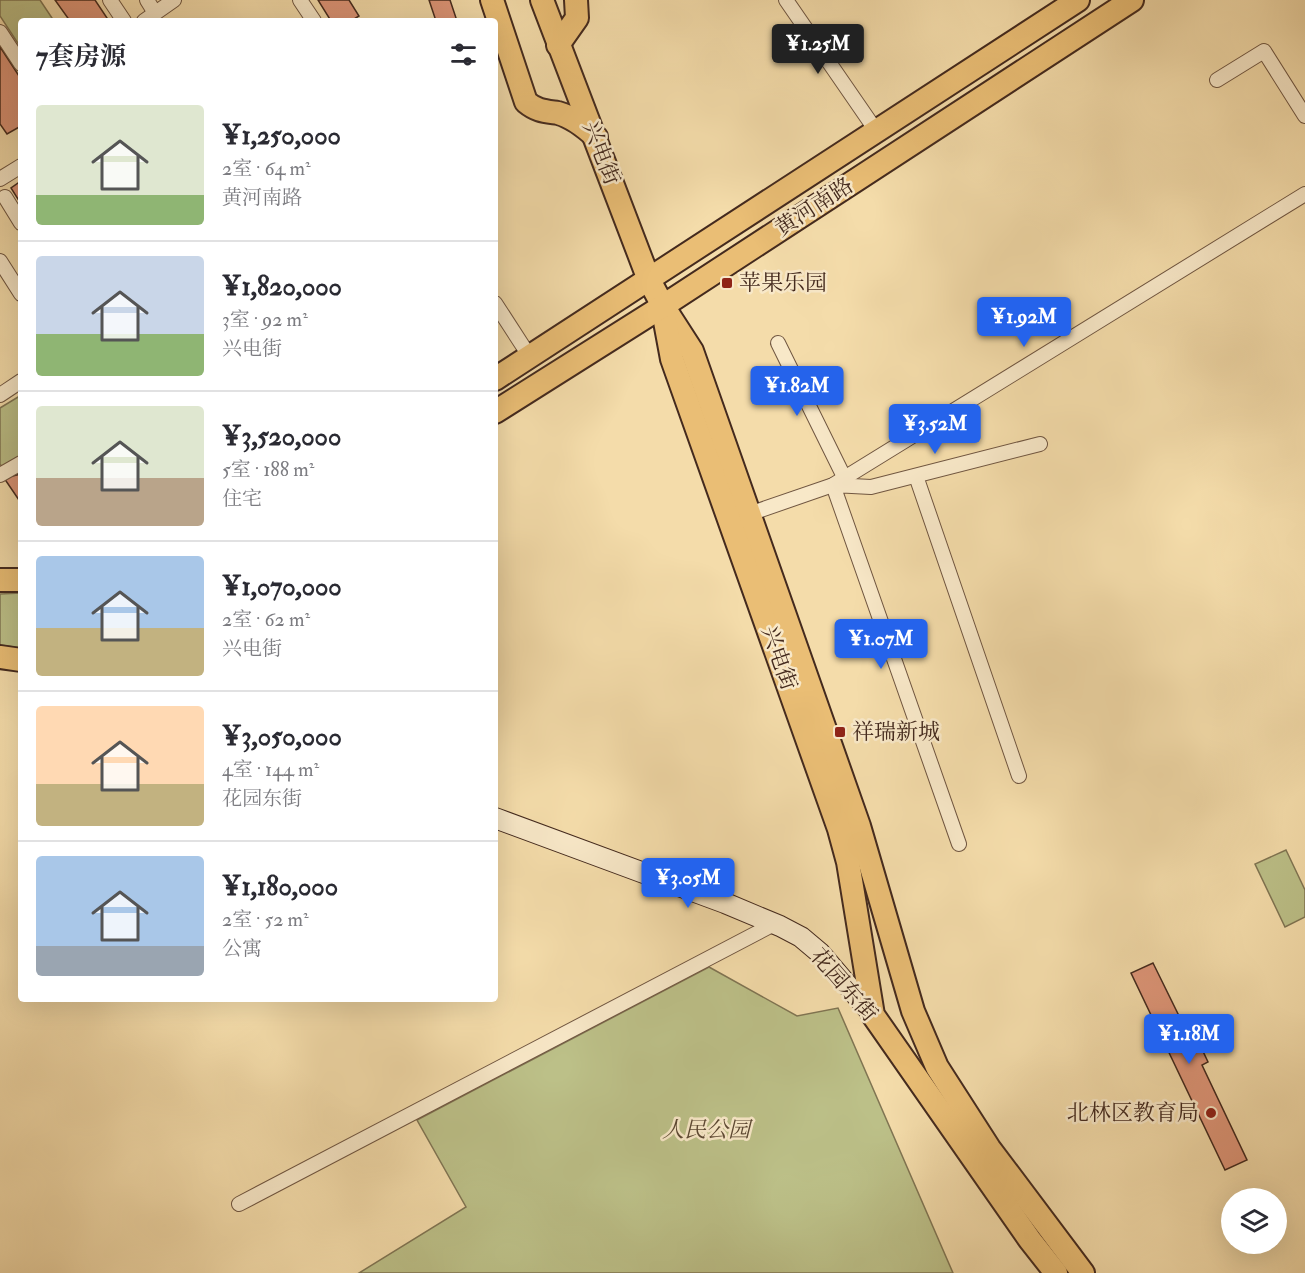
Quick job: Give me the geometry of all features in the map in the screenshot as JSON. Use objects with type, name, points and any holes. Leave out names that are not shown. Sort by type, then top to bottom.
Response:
[{"type":"main road","points":[[492,0],[526,102],[536,110],[570,118],[596,137]]},
{"type":"main road","name":"兴电街","points":[[542,0],[649,280],[692,351],[740,518],[848,862],[873,1015]]},
{"type":"main road","points":[[558,45],[577,18],[576,0]]},
{"type":"main road","name":"黄河南路","points":[[498,377],[1078,0]]},
{"type":"main road","name":"黄河南路","points":[[498,410],[663,306],[1132,0]]},
{"type":"main road","points":[[530,357],[544,380]]},
{"type":"main road","name":"兴电街","points":[[740,518],[859,826],[892,941]]},
{"type":"main road","points":[[0,579],[18,580]]},
{"type":"main road","points":[[0,657],[18,661]]},
{"type":"main road","points":[[0,664],[18,662]]},
{"type":"main road","name":"花园东街","points":[[498,819],[725,903],[801,937],[820,953],[873,1015],[1030,1240],[1056,1273]]},
{"type":"main road","name":"花园东街","points":[[892,941],[913,1011],[937,1067],[989,1148],[1083,1273]]},
{"type":"street","points":[[110,0],[122,18]]},
{"type":"street","points":[[147,0],[149,17],[174,0]]},
{"type":"street","points":[[300,0],[312,18]]},
{"type":"street","points":[[786,0],[876,132]]},
{"type":"street","points":[[0,32],[18,59]]},
{"type":"street","points":[[1217,80],[1264,51],[1305,116]]},
{"type":"street","points":[[0,179],[18,168]]},
{"type":"street","points":[[740,518],[838,481],[1305,194]]},
{"type":"street","points":[[5,197],[18,218]]},
{"type":"street","points":[[0,261],[18,289]]},
{"type":"street","points":[[498,311],[530,357]]},
{"type":"street","points":[[778,343],[838,481],[959,844]]},
{"type":"street","points":[[0,395],[18,388]]},
{"type":"street","points":[[838,481],[871,487],[1040,444]]},
{"type":"street","points":[[0,475],[18,465]]},
{"type":"street","points":[[916,476],[1019,776]]},
{"type":"street","points":[[239,1204],[774,924]]},
{"type":"green space","points":[[0,0],[40,0],[52,18],[18,18],[18,43],[0,16]]},
{"type":"green space","points":[[18,397],[18,457],[2,467],[0,464],[0,408]]},
{"type":"green space","points":[[18,593],[18,648],[0,645],[0,594]]},
{"type":"green space","points":[[1286,850],[1305,890],[1305,917],[1285,927],[1255,864]]},
{"type":"green space","name":"人民公园","points":[[709,967],[797,1016],[838,1008],[953,1273],[359,1273],[466,1207],[417,1120]]},
{"type":"building","points":[[55,0],[95,0],[107,18],[68,18]]},
{"type":"building","points":[[318,0],[349,0],[359,16],[356,18],[329,18]]},
{"type":"building","points":[[429,0],[450,0],[456,18],[435,18]]},
{"type":"building","points":[[0,47],[18,74],[18,128],[7,134],[0,124]]},
{"type":"building","points":[[18,183],[18,199],[11,188]]},
{"type":"building","points":[[18,475],[18,499],[4,478]]},
{"type":"building","name":"北林区教育局","points":[[1153,963],[1184,1026],[1190,1024],[1208,1062],[1202,1065],[1247,1160],[1225,1170],[1131,973]]},
{"type":"place","name":"苹果乐园","points":[[727,283]]},
{"type":"place","name":"祥瑞新城","points":[[840,732]]},
{"type":"place","name":"北林区教育局","points":[[1211,1113]]}]
